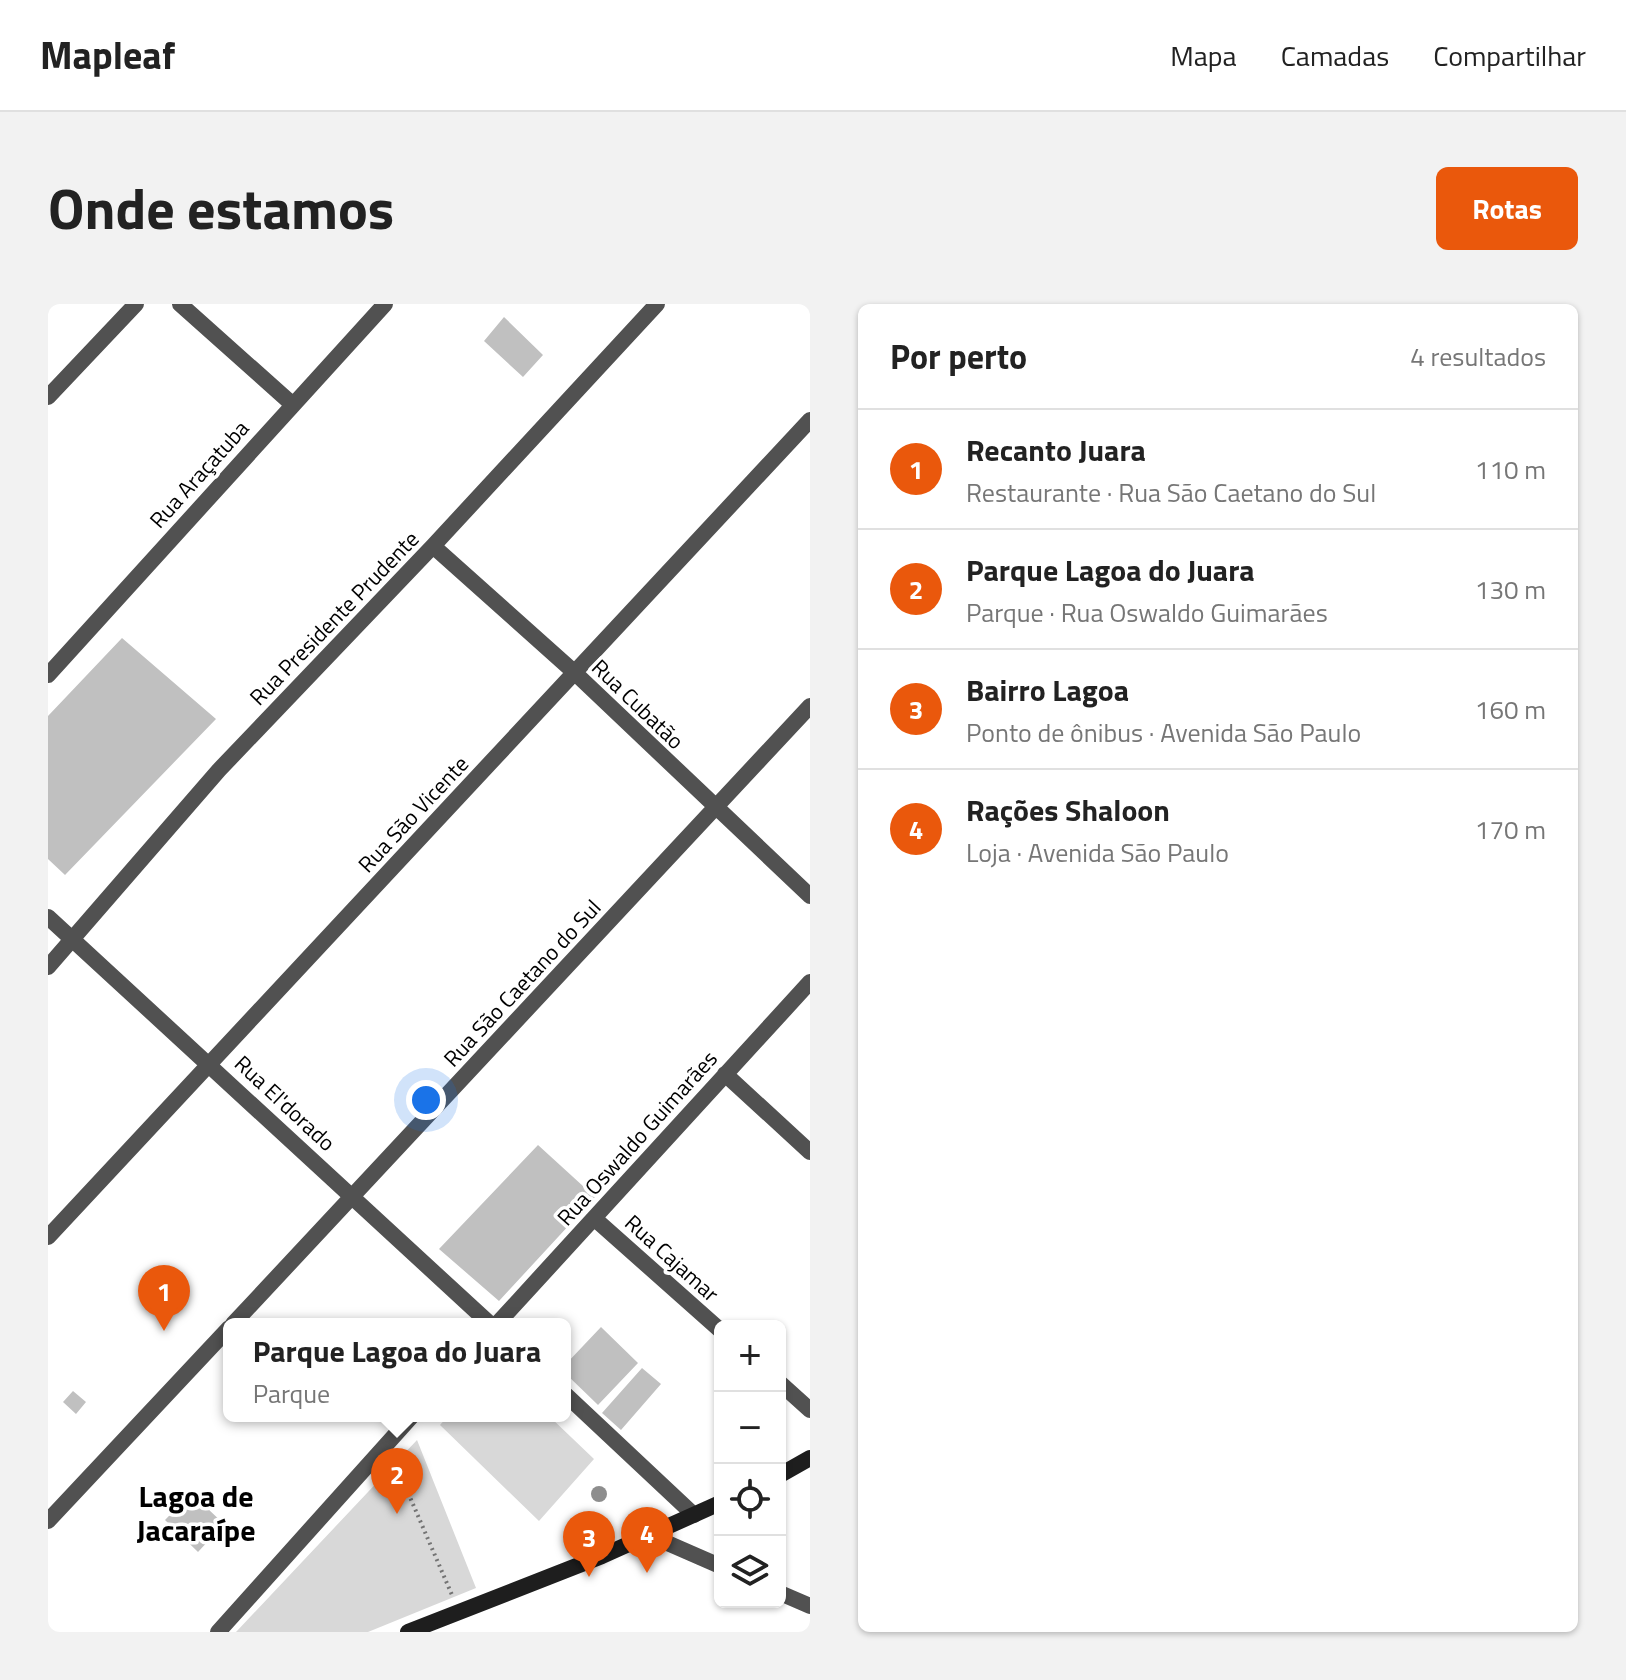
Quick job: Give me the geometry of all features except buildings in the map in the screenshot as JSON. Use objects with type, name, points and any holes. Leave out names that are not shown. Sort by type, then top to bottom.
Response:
[{"type":"street","points":[[48,397],[136,304]]},
{"type":"street","points":[[180,304],[292,404]]},
{"type":"street","name":"Rua Araçatuba","points":[[48,675],[385,304]]},
{"type":"street","name":"Rua Presidente Prudente","points":[[48,967],[219,770],[433,546],[657,304]]},
{"type":"street","name":"Rua São Vicente","points":[[48,1237],[810,420]]},
{"type":"street","name":"Rua Cubatão","points":[[433,546],[574,672],[810,896]]},
{"type":"street","name":"Rua São Caetano do Sul","points":[[239,1318],[810,706]]},
{"type":"street","name":"Rua El'dorado","points":[[48,917],[211,1063],[484,1318]]},
{"type":"street","name":"Rua Oswaldo Guimarães","points":[[503,1318],[810,982]]},
{"type":"street","points":[[725,1074],[810,1152]]},
{"type":"street","name":"Rua Cajamar","points":[[595,1219],[714,1325]]},
{"type":"street","name":"Rua São Caetano do Sul","points":[[48,1521],[223,1335]]},
{"type":"street","points":[[786,1388],[810,1410]]},
{"type":"street","points":[[571,1400],[694,1515]]},
{"type":"street","points":[[218,1632],[406,1422]]},
{"type":"street","points":[[786,1472],[810,1458]]},
{"type":"street","points":[[408,1632],[714,1506]]},
{"type":"street","points":[[649,1535],[714,1563]]},
{"type":"street","points":[[786,1596],[810,1606]]},
{"type":"path","points":[[387,1443],[459,1611]]},
{"type":"shaded area","points":[[443,1422],[555,1422],[594,1459],[539,1521],[440,1425]]},
{"type":"shaded area","points":[[417,1440],[476,1588],[368,1632],[236,1632]]},
{"type":"place","name":"Recanto Juara","points":[[164,1331]]},
{"type":"place","name":"Parque Lagoa do Juara","points":[[397,1514]]},
{"type":"place","name":"Rações Shaloon","points":[[647,1573]]},
{"type":"place","name":"Bairro Lagoa","points":[[589,1577]]},
{"type":"district","name":"Lagoa de Jacaraípe","points":[[196,1514]]}]
